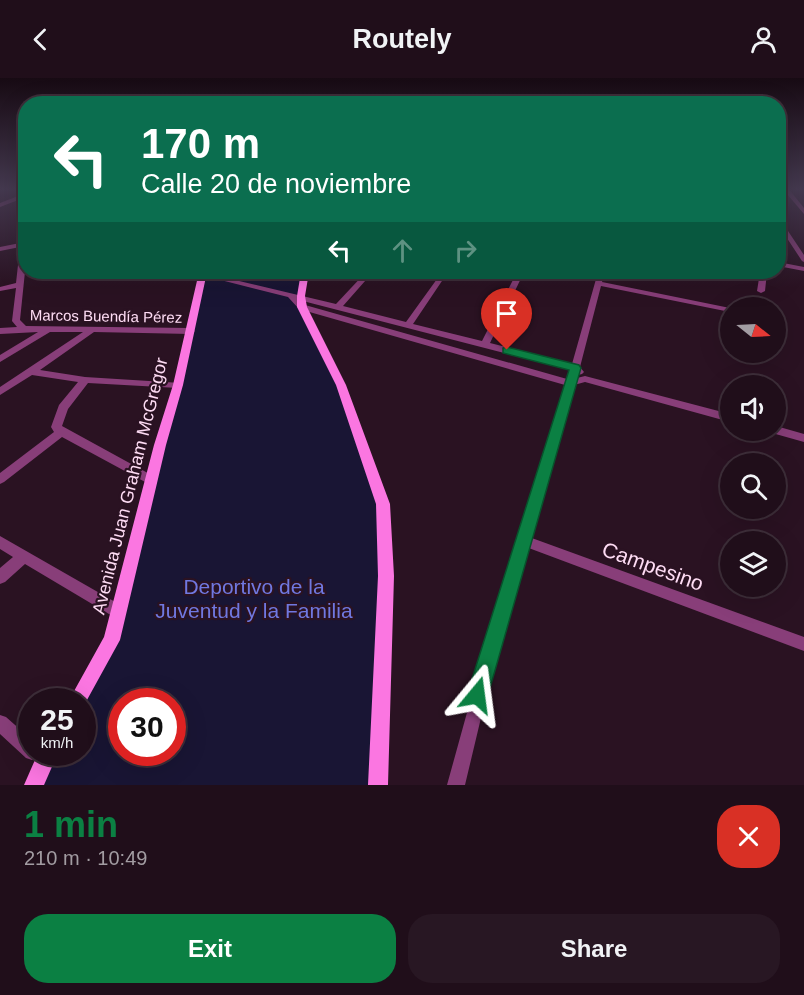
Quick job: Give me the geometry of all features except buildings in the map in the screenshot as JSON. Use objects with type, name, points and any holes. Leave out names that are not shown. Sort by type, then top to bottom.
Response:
[{"type":"street","points":[[786,232],[804,260]]},
{"type":"street","points":[[0,249],[18,246]]},
{"type":"street","points":[[786,266],[804,269]]},
{"type":"street","name":"Marcos Buendía Pérez","points":[[19,279],[16,321],[24,329],[191,330]]},
{"type":"street","name":"Avenida Juan Graham McGregor","points":[[85,688],[112,640],[151,480],[178,385],[191,330],[198,279]]},
{"type":"street","points":[[224,279],[569,383],[585,379],[720,415]]},
{"type":"street","points":[[303,279],[298,300],[341,385],[383,504],[386,576],[378,785]]},
{"type":"street","points":[[338,307],[364,279]]},
{"type":"street","points":[[408,325],[440,279]]},
{"type":"street","points":[[484,345],[517,279]]},
{"type":"street","points":[[456,785],[477,695],[599,279]]},
{"type":"street","points":[[608,279],[720,307]]},
{"type":"street","points":[[761,291],[762,279]]},
{"type":"street","points":[[0,289],[18,285]]},
{"type":"street","points":[[298,300],[338,307],[575,368],[585,379]]},
{"type":"street","points":[[0,331],[24,329]]},
{"type":"street","points":[[0,359],[47,330]]},
{"type":"street","points":[[0,392],[93,330]]},
{"type":"street","points":[[29,372],[85,380],[178,385]]},
{"type":"street","points":[[85,380],[63,408],[56,427],[61,432],[151,480]]},
{"type":"street","points":[[0,479],[61,432]]},
{"type":"street","points":[[786,433],[804,438]]},
{"type":"street","name":"Campesino","points":[[522,540],[804,644]]},
{"type":"street","points":[[0,542],[119,612]]},
{"type":"street","points":[[0,578],[24,556]]},
{"type":"street","points":[[0,723],[18,738]]},
{"type":"street","points":[[34,785],[37,766]]},
{"type":"green space","name":"Deportivo de la Juventud y la Familia","points":[[201,279],[304,279],[301,296],[341,385],[383,504],[375,785],[34,785],[42,766],[96,766],[96,688],[89,688],[112,640]]},
{"type":"route","points":[[477,695],[575,368],[507,350]]}]
